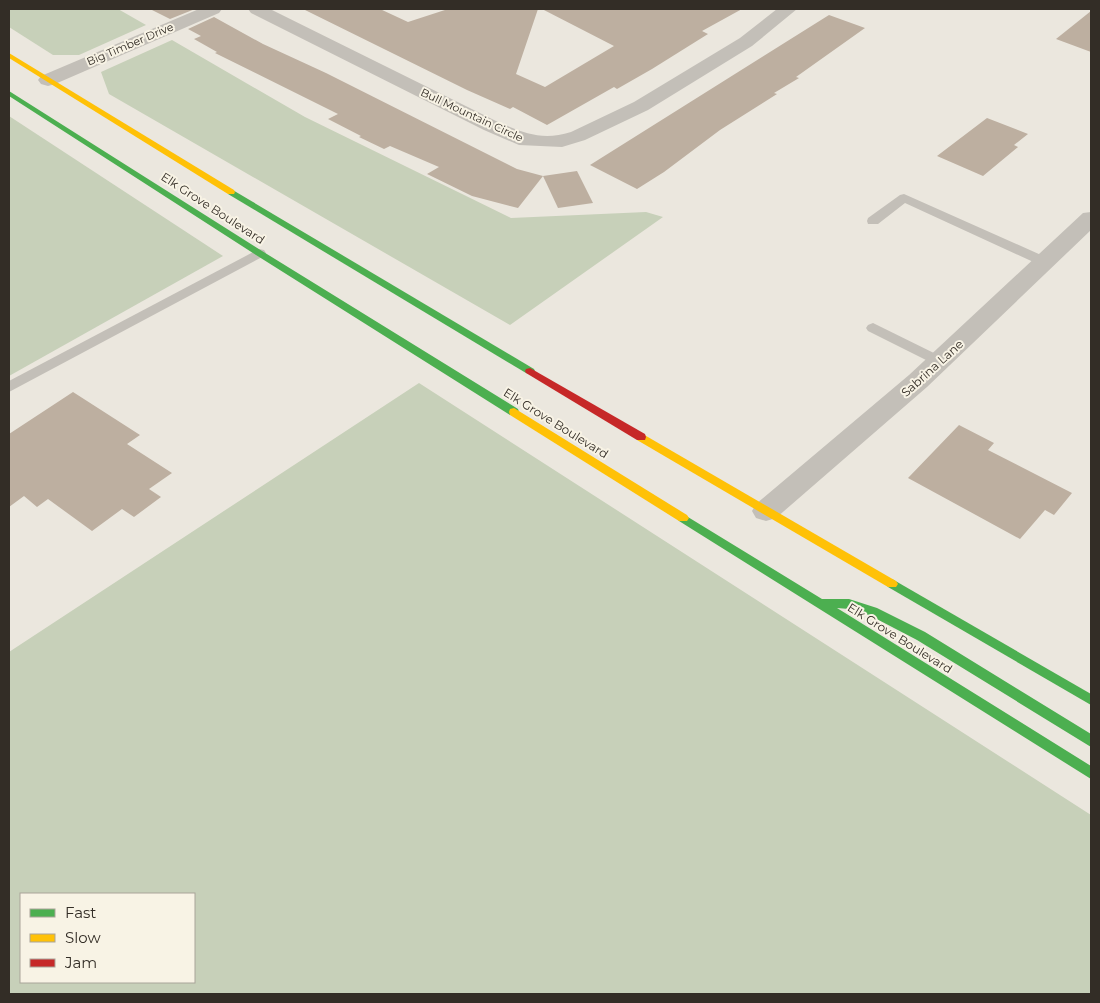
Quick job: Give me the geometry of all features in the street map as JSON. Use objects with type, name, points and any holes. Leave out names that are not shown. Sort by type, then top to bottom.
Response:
[{"type":"main road","name":"Elk Grove Boulevard","points":[[9,55],[305,238],[766,511],[1091,700]]},
{"type":"main road","points":[[20,78],[48,80]]},
{"type":"main road","name":"Elk Grove Boulevard","points":[[12,95],[259,253],[1091,774]]},
{"type":"main road","points":[[12,95],[40,99]]},
{"type":"main road","points":[[173,170],[201,175]]},
{"type":"main road","points":[[818,603],[849,604],[873,611],[921,636],[1091,741]]},
{"type":"street","name":"Big Timber Drive","points":[[48,80],[213,9]]},
{"type":"street","name":"Bull Mountain Circle","points":[[257,9],[490,126],[526,141],[543,142],[562,141],[578,136],[641,106],[746,42],[788,9]]},
{"type":"street","name":"Sabrina Lane","points":[[766,511],[939,361],[1091,218]]},
{"type":"lane","points":[[873,221],[904,198],[1045,262]]},
{"type":"lane","points":[[9,387],[259,253]]},
{"type":"lane","points":[[873,328],[939,361]]},
{"type":"green space","points":[[9,9],[118,9],[146,25],[79,55],[53,55],[9,27]]},
{"type":"green space","points":[[172,40],[305,117],[511,218],[646,212],[663,217],[510,325],[109,94],[101,72]]},
{"type":"green space","points":[[9,116],[223,256],[9,376]]},
{"type":"green space","points":[[419,383],[1091,815],[1091,994],[9,994],[9,652]]},
{"type":"building","points":[[150,9],[195,9],[170,19]]},
{"type":"building","points":[[303,9],[380,9],[408,22],[448,9],[538,9],[516,74],[545,87],[614,46],[542,9],[742,9],[702,31],[708,34],[652,69],[617,89],[614,87],[547,125],[513,107],[510,109],[467,90]]},
{"type":"building","points":[[1091,11],[1091,52],[1056,39]]},
{"type":"building","points":[[829,15],[865,28],[796,77],[799,78],[774,93],[777,94],[720,130],[664,172],[637,189],[590,165]]},
{"type":"building","points":[[214,17],[263,44],[326,73],[517,169],[543,176],[518,208],[472,196],[427,174],[439,167],[390,146],[384,149],[359,137],[361,136],[328,119],[338,114],[215,53],[217,52],[194,39],[201,36],[188,29]]},
{"type":"building","points":[[987,118],[1028,134],[1014,145],[1018,147],[983,176],[937,156]]},
{"type":"building","points":[[577,171],[593,203],[558,208],[543,176]]},
{"type":"building","points":[[73,392],[140,435],[127,444],[172,473],[149,489],[161,497],[134,517],[122,509],[92,531],[48,499],[37,507],[24,496],[9,507],[9,434]]},
{"type":"building","points":[[959,425],[994,443],[988,450],[1072,493],[1054,515],[1045,510],[1020,539],[908,478]]},
{"type":"traffic: fast","points":[[9,93],[259,253],[514,412]]},
{"type":"traffic: fast","points":[[231,192],[530,371]]},
{"type":"traffic: fast","points":[[683,518],[1091,773]]},
{"type":"traffic: fast","points":[[892,584],[1091,700]]},
{"type":"traffic: fast","points":[[825,603],[849,604],[873,611],[921,636],[1091,741]]},
{"type":"traffic: slow","points":[[9,55],[231,192]]},
{"type":"traffic: slow","points":[[514,412],[683,518]]},
{"type":"traffic: slow","points":[[641,437],[892,584]]},
{"type":"traffic: jam","points":[[530,371],[641,437]]}]
